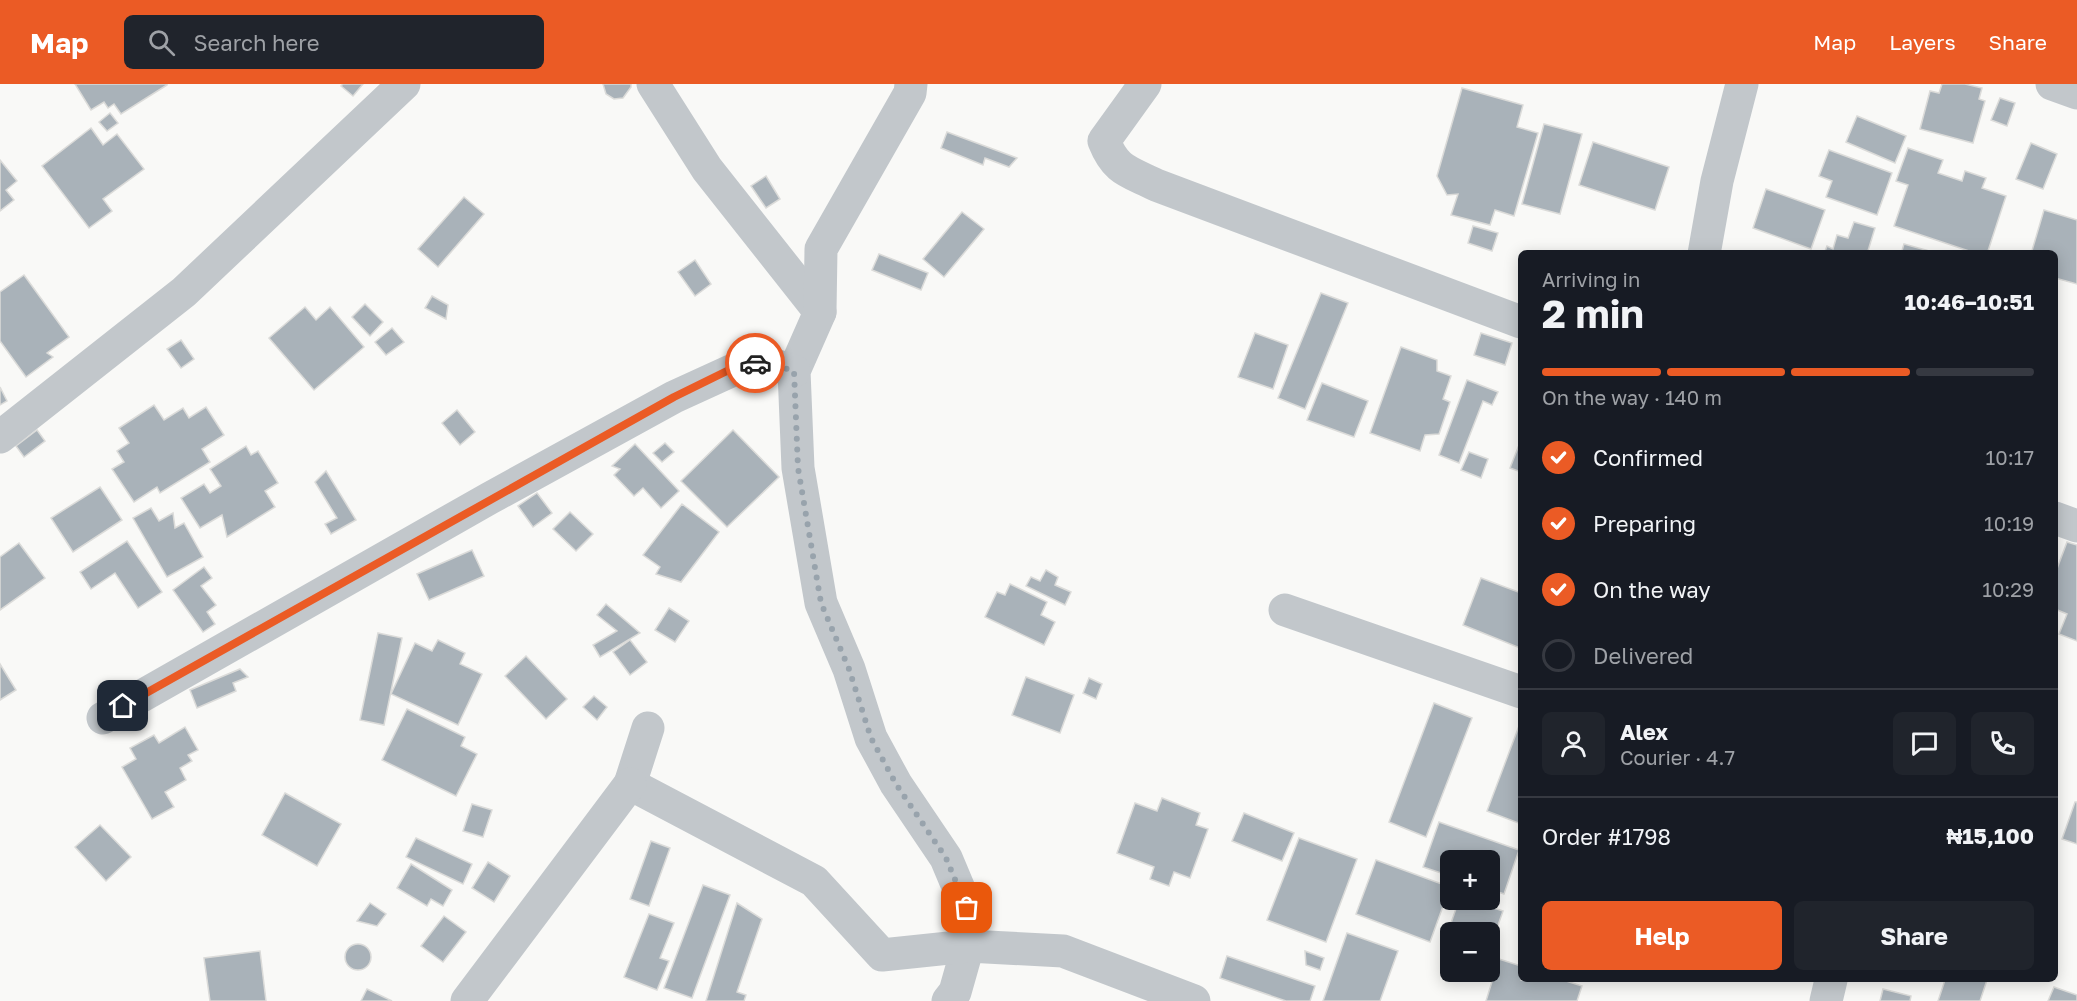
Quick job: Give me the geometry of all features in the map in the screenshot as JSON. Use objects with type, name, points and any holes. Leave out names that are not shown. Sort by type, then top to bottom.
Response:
[{"type":"street","points":[[0,437],[191,286],[404,84]]},
{"type":"street","points":[[653,84],[707,169],[820,312]]},
{"type":"street","points":[[911,84],[910,93],[821,249],[820,312],[794,371],[798,468],[821,603],[849,669],[871,738],[896,784],[946,858],[967,908],[968,946],[955,992],[948,1001]]},
{"type":"street","points":[[1144,84],[1104,141],[1112,161],[1121,167],[1156,185],[1518,321]]},
{"type":"street","points":[[1705,250],[1717,181],[1742,84]]},
{"type":"street","points":[[2052,84],[2077,93]]},
{"type":"street","points":[[102,718],[674,397],[744,365],[768,363],[794,371]]},
{"type":"street","points":[[2058,519],[2077,526]]},
{"type":"street","points":[[1286,609],[1518,691]]},
{"type":"street","points":[[467,1001],[630,784],[648,728]]},
{"type":"street","points":[[630,784],[814,881],[882,955],[968,946],[1063,951],[1194,1001]]},
{"type":"street","points":[[1826,1001],[1831,982]]},
{"type":"building","points":[[75,84],[167,85],[121,114],[114,104],[108,108],[104,102],[91,110]]},
{"type":"building","points":[[343,84],[363,84],[353,96],[341,86]]},
{"type":"building","points":[[603,84],[631,84],[631,87],[623,98],[614,99],[606,94]]},
{"type":"building","points":[[1942,84],[1965,84],[1982,88],[1979,99],[1985,101],[1973,143],[1920,129],[1930,91],[1939,93]]},
{"type":"building","points":[[1462,88],[1523,105],[1517,127],[1538,133],[1514,216],[1495,210],[1490,225],[1451,215],[1458,194],[1447,195],[1437,176]]},
{"type":"building","points":[[2000,98],[2015,103],[2007,126],[1991,120]]},
{"type":"building","points":[[110,113],[118,123],[107,131],[99,122]]},
{"type":"building","points":[[1857,116],[1906,136],[1895,163],[1846,142]]},
{"type":"building","points":[[1544,124],[1582,134],[1560,214],[1522,204]]},
{"type":"building","points":[[91,128],[103,145],[117,134],[144,169],[103,199],[112,211],[89,228],[42,166]]},
{"type":"building","points":[[947,132],[1017,158],[1009,167],[985,158],[983,165],[941,148]]},
{"type":"building","points":[[1593,142],[1669,167],[1655,210],[1579,185]]},
{"type":"building","points":[[2031,143],[2057,154],[2043,189],[2016,179]]},
{"type":"building","points":[[1908,148],[1943,160],[1938,173],[1962,181],[1965,171],[1986,178],[1982,188],[2006,196],[1988,250],[1966,250],[1894,226],[1908,185],[1896,181]]},
{"type":"building","points":[[1829,150],[1892,173],[1877,215],[1826,197],[1832,181],[1819,176]]},
{"type":"building","points":[[0,160],[17,181],[6,190],[14,200],[0,211]]},
{"type":"building","points":[[766,176],[780,199],[766,208],[751,186]]},
{"type":"building","points":[[1766,189],[1825,210],[1811,249],[1753,228]]},
{"type":"building","points":[[464,197],[484,214],[438,267],[418,249]]},
{"type":"building","points":[[2044,210],[2077,220],[2077,284],[2058,279],[2058,250],[2032,250]]},
{"type":"building","points":[[962,212],[984,229],[944,277],[923,259]]},
{"type":"building","points":[[1854,222],[1875,228],[1868,250],[1826,250],[1827,246],[1833,249],[1837,235],[1848,238]]},
{"type":"building","points":[[1473,226],[1498,233],[1492,251],[1468,243]]},
{"type":"building","points":[[1904,244],[1926,250],[1902,250]]},
{"type":"building","points":[[879,254],[928,273],[921,290],[872,270]]},
{"type":"building","points":[[695,260],[711,284],[695,296],[678,272]]},
{"type":"building","points":[[24,275],[69,337],[47,353],[53,357],[26,377],[0,341],[0,292]]},
{"type":"building","points":[[1321,293],[1348,303],[1305,409],[1278,398]]},
{"type":"building","points":[[432,296],[448,305],[446,319],[425,308]]},
{"type":"building","points":[[365,304],[383,322],[370,336],[352,317]]},
{"type":"building","points":[[305,307],[316,320],[330,307],[364,347],[314,390],[269,338]]},
{"type":"building","points":[[392,328],[404,342],[386,355],[375,342]]},
{"type":"building","points":[[1255,333],[1288,345],[1273,389],[1238,377]]},
{"type":"building","points":[[1481,333],[1512,343],[1505,365],[1474,355]]},
{"type":"building","points":[[181,340],[194,359],[181,368],[167,349]]},
{"type":"building","points":[[1401,347],[1437,360],[1437,371],[1451,376],[1443,399],[1450,402],[1439,434],[1425,435],[1420,451],[1370,433]]},
{"type":"building","points":[[1467,380],[1498,392],[1492,405],[1483,401],[1459,463],[1439,455]]},
{"type":"building","points":[[1322,383],[1368,401],[1354,437],[1307,420]]},
{"type":"building","points":[[0,387],[7,401],[0,405]]},
{"type":"building","points":[[154,405],[164,420],[183,408],[189,418],[206,407],[224,435],[202,449],[210,462],[160,493],[157,487],[134,502],[112,469],[124,462],[117,451],[129,443],[119,428]]},
{"type":"building","points":[[457,410],[475,432],[460,445],[442,423]]},
{"type":"building","points":[[37,430],[45,441],[24,457],[16,446]]},
{"type":"building","points":[[733,430],[779,477],[727,527],[681,481]]},
{"type":"building","points":[[665,443],[674,452],[662,462],[653,453]]},
{"type":"building","points":[[635,444],[679,491],[661,508],[643,488],[634,496],[614,475],[620,469],[612,466]]},
{"type":"building","points":[[246,446],[251,455],[258,451],[278,483],[265,491],[275,507],[227,537],[222,515],[200,528],[181,498],[204,484],[210,493],[221,486],[210,469]]},
{"type":"building","points":[[1518,448],[1518,471],[1510,468]]},
{"type":"building","points":[[1469,452],[1488,459],[1481,478],[1461,470]]},
{"type":"building","points":[[326,471],[356,520],[331,534],[325,524],[337,518],[315,482]]},
{"type":"building","points":[[100,487],[122,520],[73,552],[51,518]]},
{"type":"building","points":[[537,493],[552,513],[533,527],[518,506]]},
{"type":"building","points":[[682,504],[719,532],[681,582],[656,574],[660,567],[643,555]]},
{"type":"building","points":[[151,508],[159,521],[173,513],[175,528],[184,523],[203,557],[167,577],[133,518]]},
{"type":"building","points":[[570,512],[593,534],[576,551],[553,529]]},
{"type":"building","points":[[127,541],[162,592],[138,608],[115,573],[91,589],[80,572]]},
{"type":"building","points":[[2067,542],[2077,545],[2077,641],[2059,634],[2067,614],[2058,610],[2058,566]]},
{"type":"building","points":[[19,543],[45,578],[0,610],[0,557]]},
{"type":"building","points":[[472,550],[484,576],[429,600],[417,574]]},
{"type":"building","points":[[204,567],[212,578],[201,586],[216,605],[207,612],[215,624],[203,632],[173,590]]},
{"type":"building","points":[[1046,570],[1058,577],[1055,585],[1071,592],[1065,605],[1026,586],[1031,577],[1040,581]]},
{"type":"building","points":[[1481,578],[1518,592],[1518,647],[1463,625]]},
{"type":"building","points":[[1010,584],[1047,602],[1041,615],[1055,622],[1044,645],[985,617],[997,592],[1005,595]]},
{"type":"building","points":[[606,604],[640,633],[600,657],[593,645],[617,631],[597,615]]},
{"type":"building","points":[[669,608],[689,621],[675,642],[655,630]]},
{"type":"building","points":[[378,633],[402,638],[384,725],[360,720]]},
{"type":"building","points":[[438,640],[465,653],[460,664],[482,674],[458,725],[391,694],[415,643],[432,651]]},
{"type":"building","points":[[630,640],[647,662],[630,675],[613,652]]},
{"type":"building","points":[[526,656],[567,699],[546,719],[505,676]]},
{"type":"building","points":[[0,664],[16,690],[0,700]]},
{"type":"building","points":[[240,669],[248,677],[233,683],[236,691],[197,708],[190,690]]},
{"type":"building","points":[[1026,677],[1074,695],[1060,733],[1012,715]]},
{"type":"building","points":[[1089,678],[1102,684],[1096,699],[1083,693]]},
{"type":"building","points":[[594,696],[607,707],[597,720],[583,707]]},
{"type":"building","points":[[1434,703],[1472,718],[1426,837],[1389,822]]},
{"type":"building","points":[[407,709],[465,737],[461,746],[477,754],[456,796],[382,760]]},
{"type":"building","points":[[185,727],[198,750],[188,755],[192,761],[180,768],[186,780],[165,792],[174,807],[152,819],[122,767],[136,759],[130,748],[154,735],[159,743]]},
{"type":"building","points":[[1518,729],[1518,823],[1487,811]]},
{"type":"building","points":[[285,793],[341,824],[317,866],[262,835]]},
{"type":"building","points":[[1162,798],[1200,813],[1196,825],[1208,829],[1190,878],[1174,872],[1169,886],[1150,879],[1154,867],[1117,853],[1135,803],[1157,811]]},
{"type":"building","points":[[2075,802],[2077,802],[2077,844],[2062,839]]},
{"type":"building","points":[[472,804],[492,810],[483,837],[463,831]]},
{"type":"building","points":[[1244,813],[1294,833],[1282,861],[1232,841]]},
{"type":"building","points":[[1439,822],[1518,850],[1504,894],[1500,893],[1500,850],[1440,850],[1440,873],[1423,867]]},
{"type":"building","points":[[100,825],[131,857],[106,881],[75,847]]},
{"type":"building","points":[[416,838],[472,864],[463,884],[406,857]]},
{"type":"building","points":[[1299,838],[1357,859],[1326,942],[1267,920]]},
{"type":"building","points":[[651,841],[670,848],[649,906],[630,899]]},
{"type":"building","points":[[1376,860],[1440,883],[1442,910],[1430,942],[1356,914]]},
{"type":"building","points":[[488,862],[510,876],[494,902],[472,888]]},
{"type":"building","points":[[411,864],[452,890],[443,906],[431,899],[427,906],[397,888]]},
{"type":"building","points":[[703,885],[730,895],[692,998],[664,988]]},
{"type":"building","points":[[370,903],[386,914],[377,926],[357,921]]},
{"type":"building","points":[[737,903],[762,919],[737,992],[746,995],[744,1001],[706,1001]]},
{"type":"building","points":[[1456,910],[1503,911],[1499,922],[1451,922]]},
{"type":"building","points":[[649,914],[674,923],[660,958],[669,961],[657,990],[624,977]]},
{"type":"building","points":[[444,916],[466,932],[443,962],[421,946]]},
{"type":"building","points":[[1347,933],[1398,951],[1380,1001],[1323,1001]]},
{"type":"building","points":[[358,944],[367,948],[371,957],[367,966],[358,970],[349,966],[345,957],[349,948]]},
{"type":"building","points":[[260,951],[266,1001],[210,1001],[204,958]]},
{"type":"building","points":[[1305,951],[1324,958],[1320,970],[1306,965]]},
{"type":"building","points":[[1227,956],[1315,986],[1310,1001],[1286,1001],[1220,978]]},
{"type":"building","points":[[1500,959],[1518,965],[1518,982],[1569,982],[1582,986],[1577,1001],[1486,1001],[1492,982],[1500,982]]},
{"type":"building","points":[[1944,982],[1986,982],[1980,1001],[1938,1001]]},
{"type":"building","points":[[2054,987],[2077,995],[2077,1001],[2048,1001]]},
{"type":"building","points":[[367,989],[392,1001],[361,1001]]},
{"type":"building","points":[[1883,989],[1911,996],[1910,1001],[1880,1001]]},
{"type":"way so far","points":[[755,363],[768,363],[794,371],[798,468],[821,603],[849,669],[871,738],[896,784],[946,858],[967,908]]},
{"type":"route","points":[[123,706],[490,498],[674,397],[733,368],[755,363]]}]
